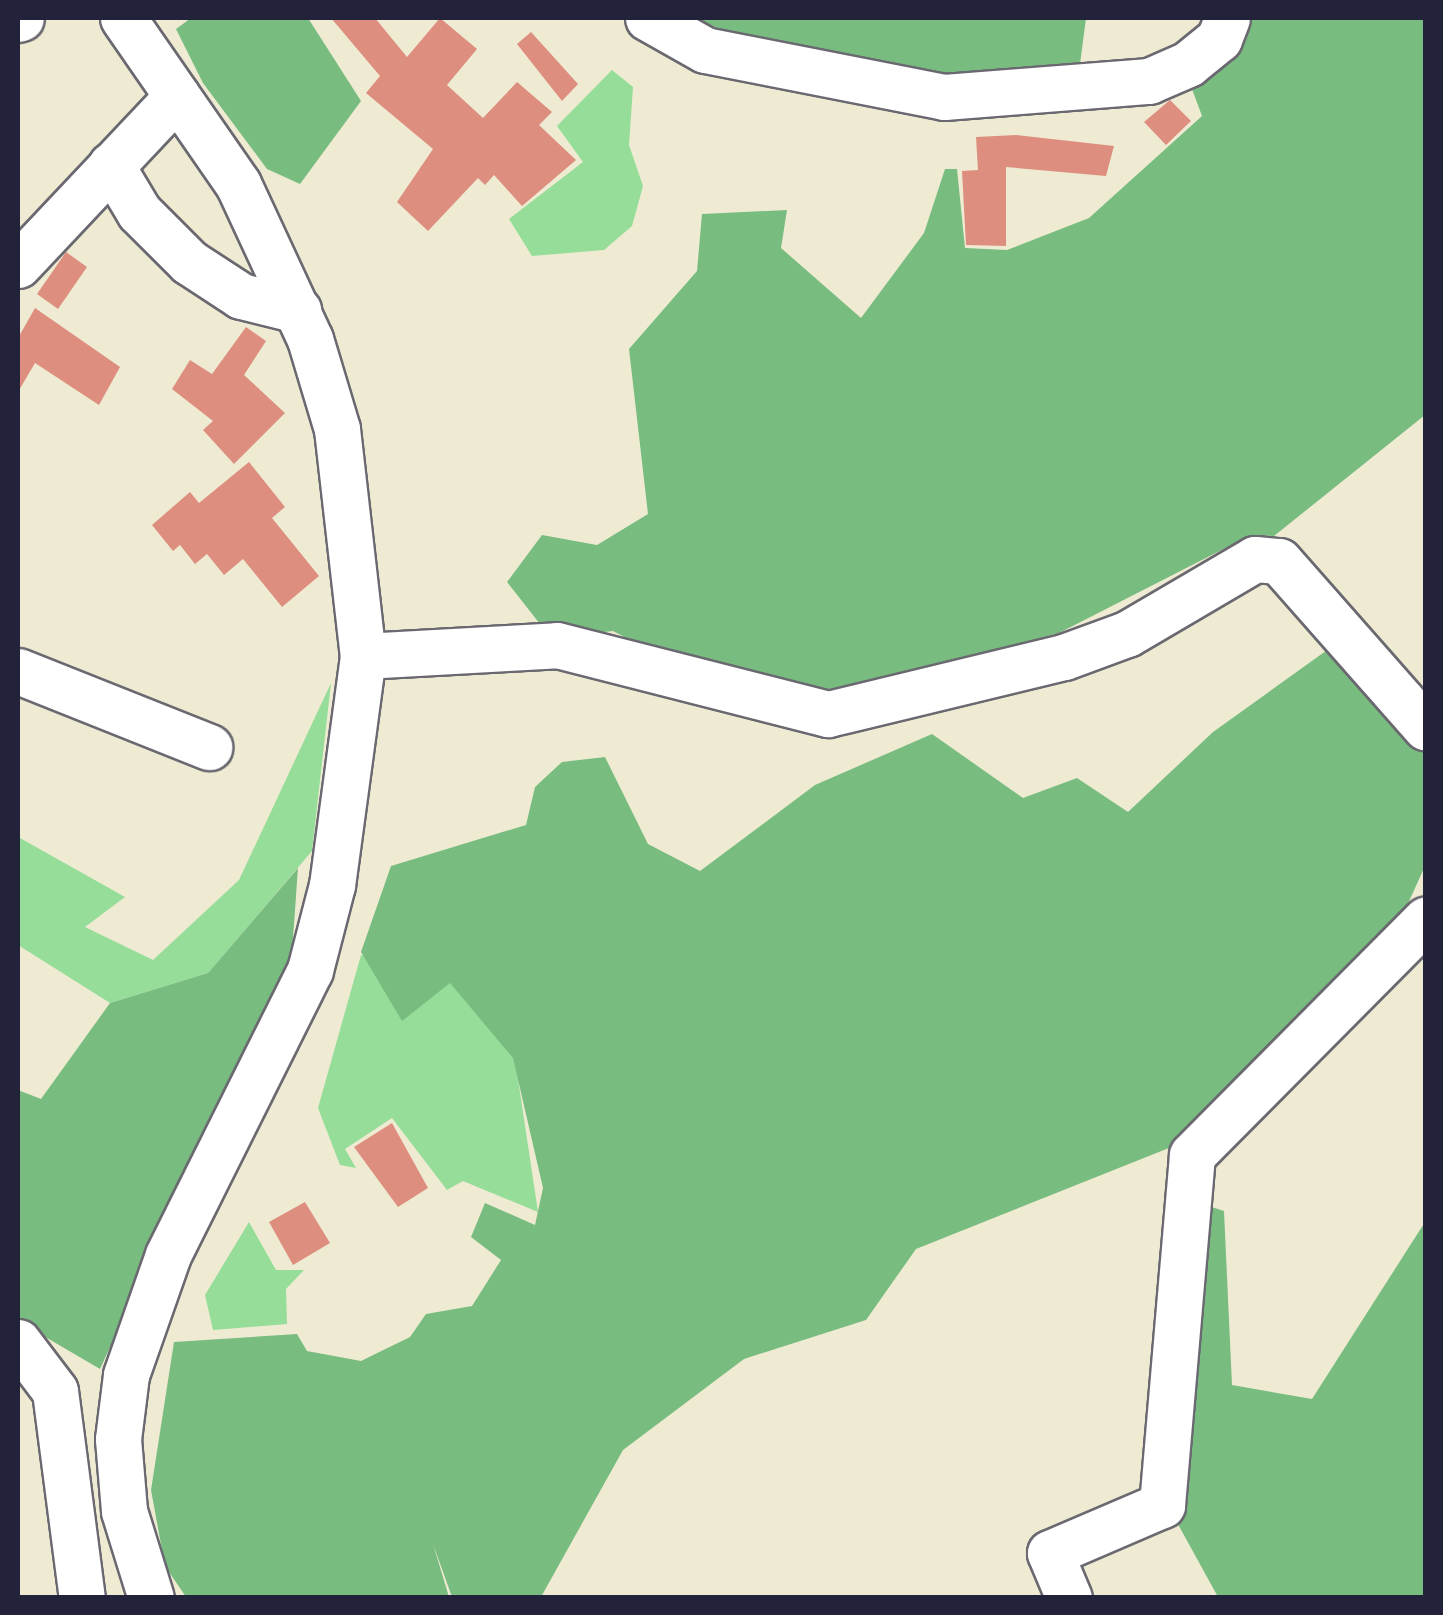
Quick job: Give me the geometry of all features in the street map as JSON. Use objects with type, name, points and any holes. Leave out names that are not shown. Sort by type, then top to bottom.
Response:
[{"type":"street","points":[[123,18],[238,184],[298,310],[338,430],[363,656],[339,848],[310,970],[168,1256],[126,1375],[118,1440],[124,1511],[151,1598]]},
{"type":"street","points":[[648,18],[705,50],[944,97],[1149,81],[1188,64],[1219,39],[1227,18]]},
{"type":"street","points":[[18,265],[177,96]]},
{"type":"street","points":[[111,165],[139,212],[189,262],[241,296],[298,310]]},
{"type":"street","points":[[363,656],[557,645],[828,714],[1064,657],[1127,634],[1255,558],[1279,562],[1426,728]]},
{"type":"street","points":[[18,671],[209,747]]},
{"type":"street","points":[[1069,1598],[1050,1553],[1162,1505],[1192,1155],[1426,919]]},
{"type":"street","points":[[18,1342],[55,1391],[82,1598]]},
{"type":"green space","points":[[191,18],[308,18],[361,101],[300,184],[267,169],[203,83],[176,29]]},
{"type":"green space","points":[[693,18],[1086,18],[1079,72],[845,79]]},
{"type":"green space","points":[[1251,18],[1425,18],[1425,415],[1274,536],[1251,535],[1059,633],[827,695],[718,686],[613,631],[551,638],[507,582],[542,535],[597,545],[648,514],[629,349],[697,271],[702,214],[787,210],[781,248],[861,318],[924,233],[945,169],[957,169],[965,248],[1007,250],[1089,218],[1202,116],[1192,89]]},
{"type":"green space","points":[[612,70],[633,87],[629,145],[643,186],[632,226],[604,250],[532,256],[509,219],[583,162],[557,126]]},
{"type":"green space","points":[[1337,643],[1425,750],[1425,866],[1401,919],[1184,1142],[916,1249],[866,1320],[744,1359],[623,1450],[541,1597],[452,1597],[433,1544],[449,1597],[186,1597],[165,1566],[151,1490],[174,1342],[297,1334],[307,1351],[361,1361],[410,1337],[426,1314],[472,1306],[501,1260],[471,1237],[485,1203],[535,1225],[543,1188],[513,1058],[450,983],[402,1021],[361,952],[391,866],[526,825],[535,787],[562,762],[605,757],[648,844],[700,871],[815,785],[932,734],[1023,798],[1077,778],[1128,812],[1213,732]]},
{"type":"green space","points":[[331,683],[312,851],[208,973],[110,1003],[18,945],[18,815],[20,838],[125,897],[85,927],[153,960],[239,880]]},
{"type":"green space","points":[[298,868],[292,952],[100,1369],[18,1321],[18,1090],[41,1099],[110,1003],[208,973]]},
{"type":"green space","points":[[361,955],[450,982],[515,1059],[538,1212],[463,1181],[447,1190],[392,1118],[345,1149],[356,1168],[340,1165],[318,1108]]},
{"type":"green space","points":[[1199,1203],[1224,1211],[1232,1385],[1312,1399],[1425,1222],[1425,1597],[1218,1597],[1174,1517]]},
{"type":"green space","points":[[249,1222],[276,1270],[304,1270],[286,1289],[287,1324],[213,1330],[205,1295]]},
{"type":"building","points":[[331,18],[375,18],[407,57],[440,18],[477,49],[447,85],[483,118],[517,82],[552,112],[539,125],[576,160],[522,206],[494,175],[485,185],[478,178],[428,231],[397,202],[433,149],[366,93],[380,76]]},
{"type":"building","points":[[531,32],[578,84],[562,101],[517,44]]},
{"type":"building","points":[[1170,100],[1191,121],[1166,145],[1144,122]]},
{"type":"building","points":[[1016,135],[1114,146],[1106,176],[1006,167],[1006,246],[966,245],[962,171],[978,170],[976,137]]},
{"type":"building","points":[[66,252],[87,267],[58,309],[37,294]]},
{"type":"building","points":[[35,308],[120,367],[99,405],[35,363],[18,392],[18,338]]},
{"type":"building","points":[[246,327],[266,341],[244,375],[285,413],[234,464],[203,430],[213,421],[172,389],[190,360],[212,374]]},
{"type":"building","points":[[249,462],[285,507],[272,518],[319,576],[282,607],[243,559],[224,575],[207,554],[195,564],[180,545],[173,551],[152,525],[190,492],[199,503]]},
{"type":"building","points":[[392,1123],[428,1188],[398,1207],[354,1147]]},
{"type":"building","points":[[305,1202],[330,1243],[293,1265],[269,1222]]}]
